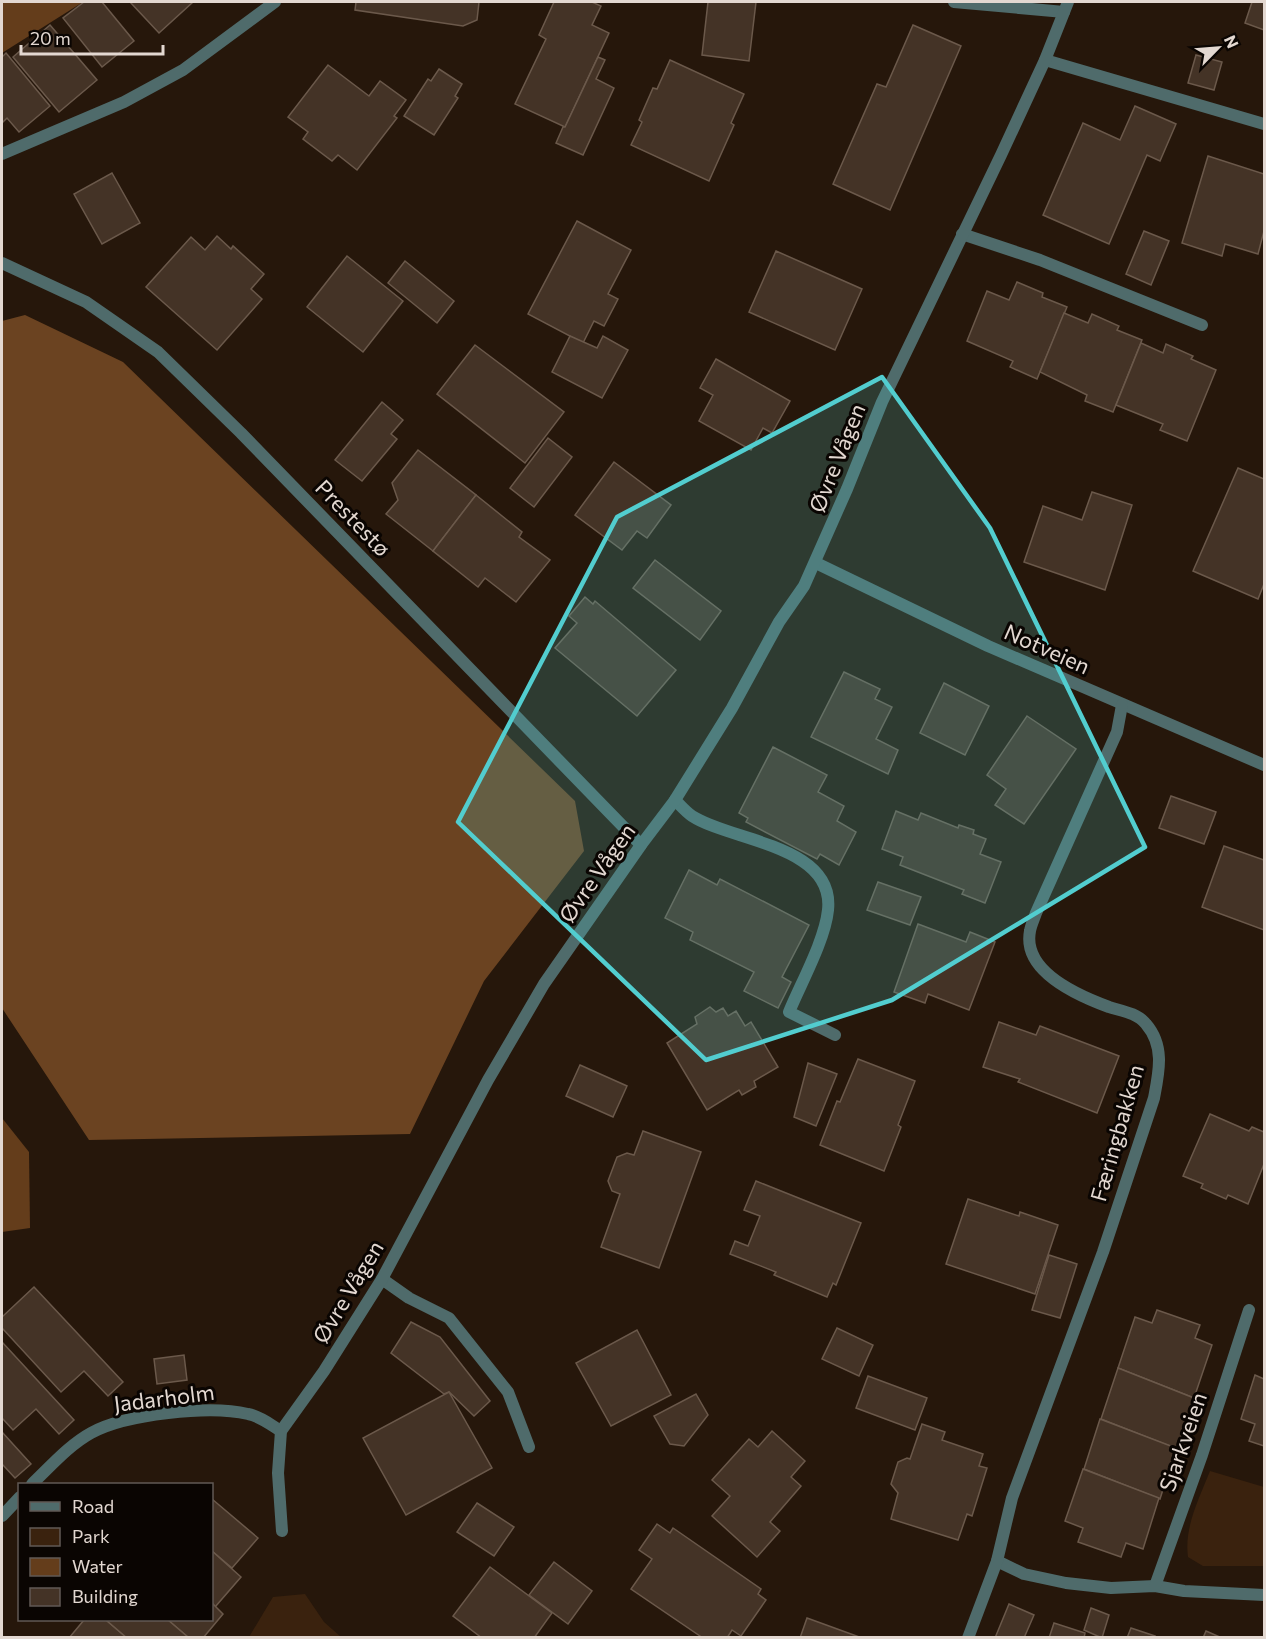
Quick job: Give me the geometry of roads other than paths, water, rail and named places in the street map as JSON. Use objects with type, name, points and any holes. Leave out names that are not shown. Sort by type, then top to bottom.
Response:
[{"type":"street","points":[[2,154],[124,102],[183,70],[275,2]]},
{"type":"street","points":[[954,2],[1066,7]]},
{"type":"street","name":"Øvre Vågen","points":[[281,1431],[324,1371],[382,1279],[515,1031],[544,984],[675,800],[732,708],[778,622],[804,586],[816,563],[882,402],[1045,60],[1066,7]]},
{"type":"street","points":[[1045,60],[1264,124]]},
{"type":"street","points":[[962,234],[1040,260],[1202,326]]},
{"type":"street","name":"Prestestø","points":[[2,263],[86,302],[158,352],[249,442],[641,845]]},
{"type":"street","name":"Notveien","points":[[816,563],[988,646],[1264,765]]},
{"type":"street","name":"Færingbakken","points":[[968,1638],[997,1561],[1012,1498],[1103,1252],[1154,1098],[1158,1074],[1160,1056],[1156,1042],[1146,1024],[1136,1015],[1096,1002],[1067,988],[1046,973],[1035,958],[1030,944],[1030,931],[1036,914],[1118,732],[1122,705]]},
{"type":"street","points":[[675,800],[692,816],[806,861],[825,886],[829,909],[822,934],[789,1012],[835,1035]]},
{"type":"street","points":[[382,1279],[409,1298],[449,1318],[508,1392],[530,1447]]},
{"type":"street","name":"Sjarkveien","points":[[1155,1586],[1202,1455],[1249,1310]]},
{"type":"street","name":"Jadarholm","points":[[34,1483],[66,1452],[90,1433],[113,1424],[180,1413],[216,1410],[249,1414],[281,1431]]},
{"type":"street","points":[[281,1431],[278,1473],[282,1532]]},
{"type":"street","points":[[2,1516],[18,1499]]},
{"type":"street","points":[[997,1561],[1024,1574],[1066,1583],[1111,1588],[1155,1586],[1184,1591],[1264,1595]]},
{"type":"water","points":[[2,2],[83,2],[2,53]]},
{"type":"water","points":[[2,1118],[29,1152],[30,1228],[2,1232]]}]
